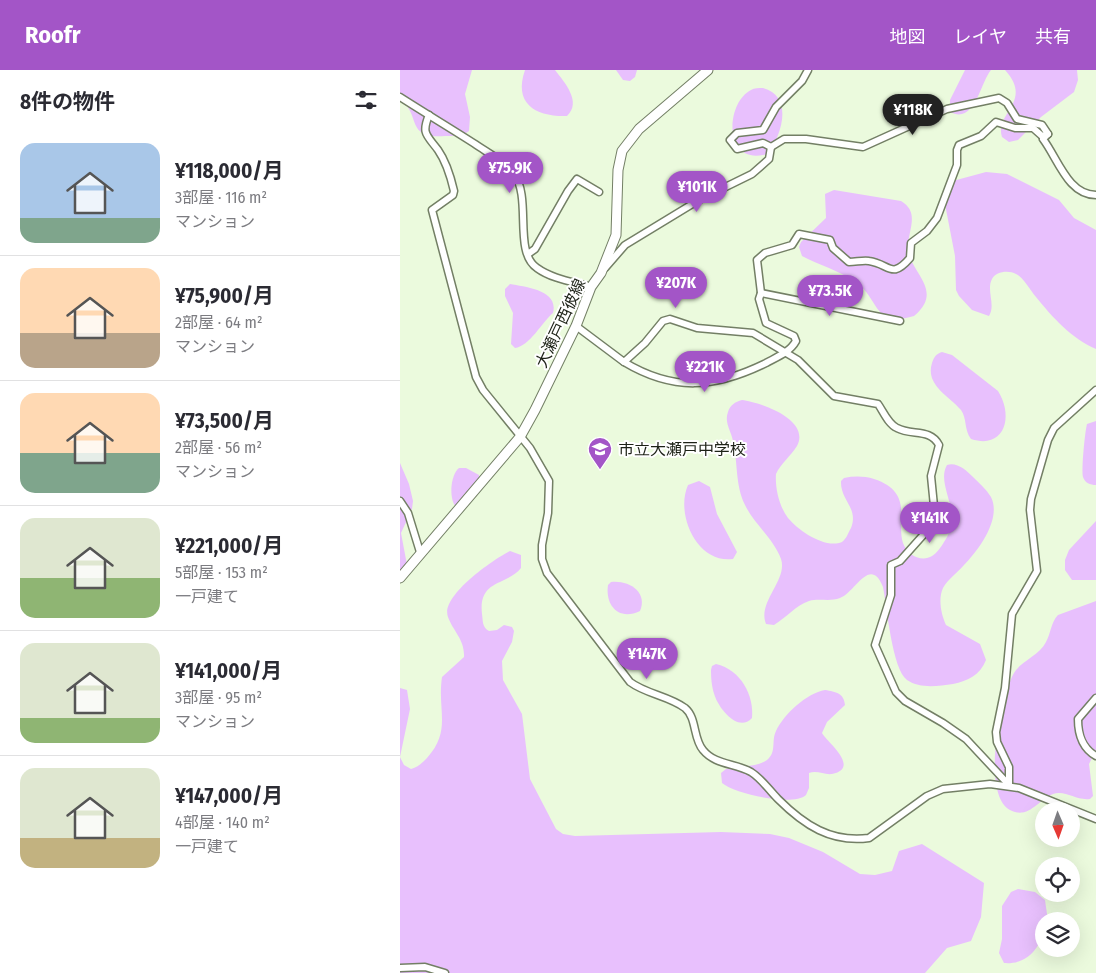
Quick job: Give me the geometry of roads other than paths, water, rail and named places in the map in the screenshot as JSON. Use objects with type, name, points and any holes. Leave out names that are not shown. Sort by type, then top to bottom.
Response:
[{"type":"main road","name":"大瀬戸西彼線","points":[[400,578],[420,552],[520,437],[576,326],[591,287],[601,273],[616,235],[618,170],[622,151],[639,129],[708,70]]},
{"type":"street","points":[[771,147],[763,143],[737,149],[730,140],[737,134],[763,130],[776,107],[802,81],[808,70]]},
{"type":"street","points":[[400,97],[506,165],[516,176],[523,204],[525,240],[528,254],[536,268],[591,287]]},
{"type":"street","points":[[601,273],[625,245],[699,200],[752,174],[769,159],[771,147],[784,139],[863,147],[948,109],[999,98],[1007,103],[1017,119],[1042,125],[1048,134]]},
{"type":"street","points":[[429,115],[425,123],[426,137],[438,150],[454,191],[453,195],[432,210],[476,377],[483,390],[530,448],[549,481],[548,505],[542,545],[542,558],[547,573],[630,682],[639,688],[684,708],[690,714],[696,738],[702,749],[710,757],[750,772],[762,781],[797,818],[812,828],[850,839],[869,838],[927,796],[943,789],[990,784],[1008,785],[1096,818]]},
{"type":"street","points":[[576,326],[624,362],[644,374],[665,381],[702,383],[740,375],[785,352],[796,341],[794,336],[766,323],[759,299],[761,293],[757,260],[764,253],[792,245],[799,234],[830,240],[833,248],[849,262],[868,261],[889,270],[903,266],[910,258],[911,243],[927,231],[937,218],[957,165],[957,150],[962,142],[981,136],[996,122],[1015,128],[1033,128],[1042,136],[1048,134]]},
{"type":"street","points":[[1048,134],[1043,139],[1069,181],[1086,195],[1096,195]]},
{"type":"street","points":[[528,254],[535,249],[577,178],[599,192]]},
{"type":"street","points":[[761,293],[900,322]]},
{"type":"street","points":[[624,362],[645,343],[663,321],[670,319],[697,328],[753,333],[798,360],[834,396],[878,404],[892,425],[904,431],[926,433],[935,438],[939,445],[932,476],[935,516],[933,524],[900,562],[891,565],[891,595],[875,645],[896,692],[905,701],[966,739],[1008,785]]},
{"type":"street","points":[[1008,785],[1009,767],[997,742],[996,732],[1005,688],[1012,614],[1037,571],[1038,559],[1030,510],[1031,499],[1048,440],[1054,428],[1096,390]]},
{"type":"street","points":[[400,501],[408,513],[420,552]]},
{"type":"street","points":[[1096,698],[1078,719],[1082,741],[1086,750],[1096,756]]},
{"type":"street","points":[[400,968],[425,966],[445,973]]},
{"type":"place","name":"市立大瀬戸中学校","points":[[600,470]]}]
